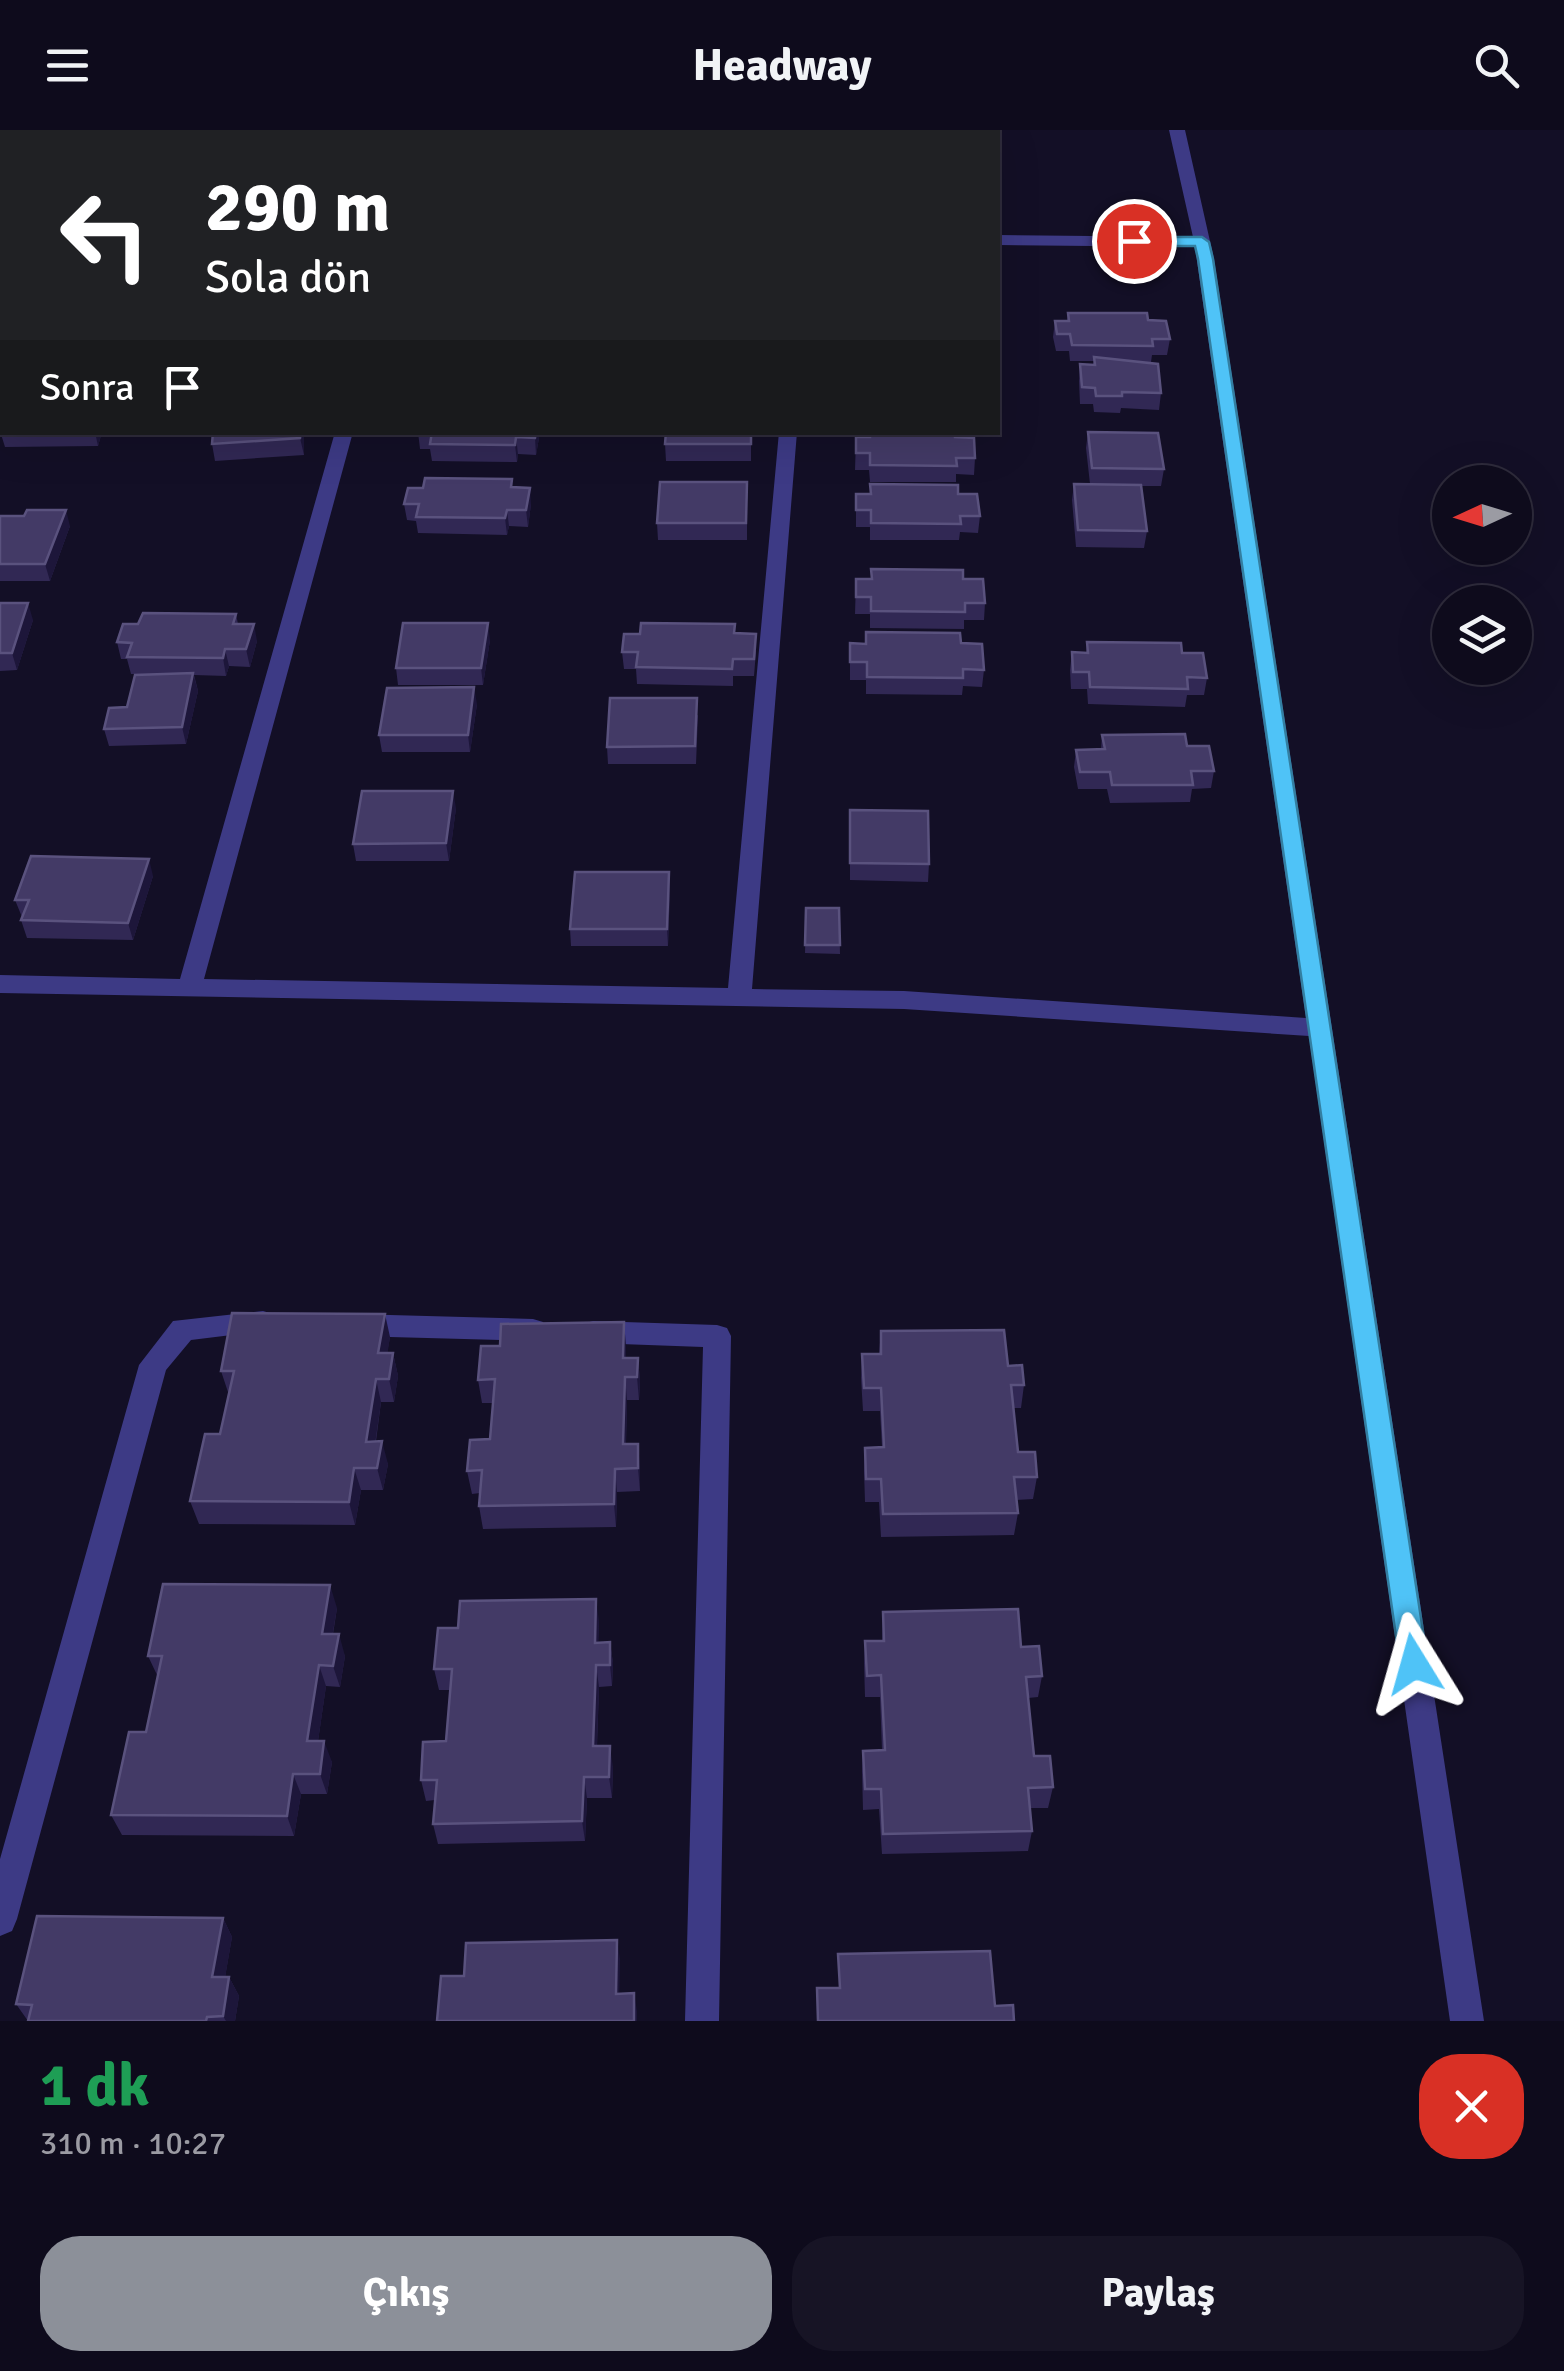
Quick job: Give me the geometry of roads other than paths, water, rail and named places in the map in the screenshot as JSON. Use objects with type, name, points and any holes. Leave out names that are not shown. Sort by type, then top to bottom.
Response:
[{"type":"street","points":[[1177,130],[1202,242],[1467,2021]]},
{"type":"street","points":[[1000,240],[1202,242]]},
{"type":"street","points":[[190,987],[343,435]]},
{"type":"street","points":[[739,997],[788,435]]},
{"type":"street","points":[[0,984],[904,1000],[1320,1028]]},
{"type":"street","points":[[0,1919],[153,1366],[183,1330],[308,1324],[717,1336],[702,2021]]}]
